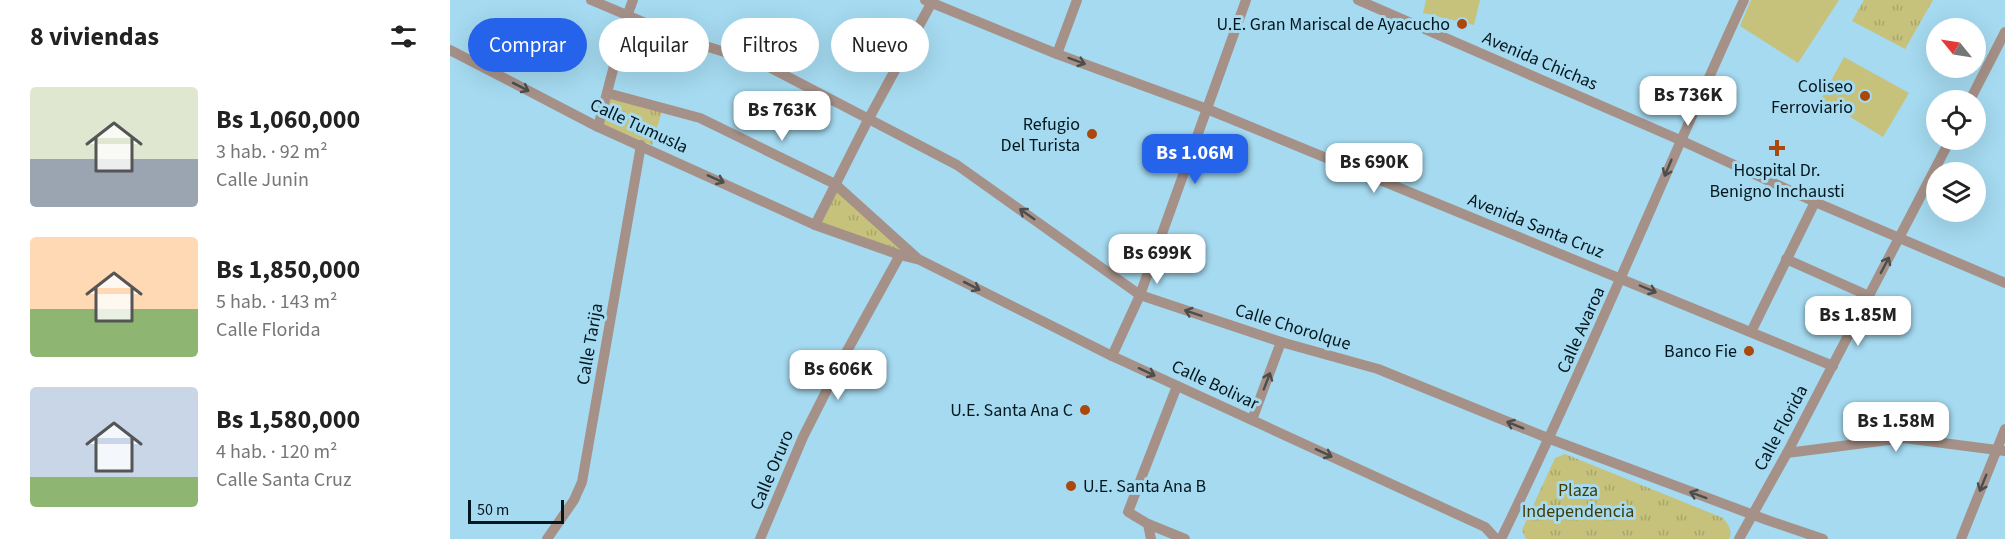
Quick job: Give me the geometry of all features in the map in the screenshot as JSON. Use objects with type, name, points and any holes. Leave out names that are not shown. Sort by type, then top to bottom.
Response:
[{"type":"street","name":"Calle Chorolque","points":[[591,0],[686,40],[763,64],[957,165],[1140,295],[1281,342],[1378,369],[1550,439],[1752,515],[1823,539]]},
{"type":"street","points":[[598,127],[633,0]]},
{"type":"street","points":[[1057,54],[1077,0]]},
{"type":"street","points":[[1112,356],[1140,295],[1246,0]]},
{"type":"street","name":"Avenida Chichas","points":[[1358,0],[1680,140],[1815,202],[2005,283]]},
{"type":"street","name":"Calle Avaroa","points":[[1501,539],[1550,439],[1622,278],[1680,140],[1744,0]]},
{"type":"street","points":[[815,225],[930,1]]},
{"type":"street","name":"Avenida Santa Cruz","points":[[930,1],[1057,54],[1207,109],[1833,366]]},
{"type":"street","points":[[1975,90],[2005,32]]},
{"type":"street","name":"Calle Tumusla","points":[[450,50],[598,127],[815,225],[920,260]]},
{"type":"street","points":[[607,93],[700,118],[835,184],[920,260]]},
{"type":"street","name":"Calle Tarija","points":[[547,539],[574,500],[582,482],[641,145]]},
{"type":"street","name":"Calle Florida","points":[[1739,539],[1787,453],[1945,150]]},
{"type":"street","points":[[1751,332],[1815,202]]},
{"type":"street","name":"Calle Oruro","points":[[760,539],[803,437],[900,255]]},
{"type":"street","points":[[1786,259],[1869,296]]},
{"type":"street","name":"Calle Bolivar","points":[[920,260],[1112,356],[1485,527],[1496,539]]},
{"type":"street","points":[[1252,420],[1281,342]]},
{"type":"street","points":[[1177,386],[1128,512],[1148,525],[1185,539]]},
{"type":"street","points":[[1961,539],[2001,450],[2005,429]]},
{"type":"street","points":[[1787,453],[1904,438],[2001,450]]},
{"type":"street","points":[[1148,525],[1151,539]]},
{"type":"green space","points":[[1426,0],[1480,0],[1474,25],[1423,13]]},
{"type":"green space","points":[[1751,0],[1839,0],[1798,63],[1740,26]]},
{"type":"green space","points":[[1864,0],[1933,0],[1905,49],[1852,21]]},
{"type":"green space","name":"Coliseo Ferroviario","points":[[1844,57],[1909,93],[1883,137],[1821,99]]},
{"type":"green space","points":[[609,97],[662,111],[652,145],[603,125]]},
{"type":"green space","points":[[836,190],[909,255],[820,223]]},
{"type":"green space","name":"Plaza Independencia","points":[[1565,454],[1723,518],[1730,530],[1729,539],[1526,539],[1522,530],[1555,458]]},
{"type":"place","name":"U.E. Gran Mariscal de Ayacucho","points":[[1462,24]]},
{"type":"place","name":"Coliseo Ferroviario","points":[[1865,96]]},
{"type":"place","name":"Refugio Del Turista","points":[[1092,134]]},
{"type":"place","name":"Hospital Dr. Benigno Inchausti","points":[[1777,148]]},
{"type":"place","name":"Banco Fie","points":[[1749,351]]},
{"type":"place","name":"U.E. Santa Ana C","points":[[1085,410]]},
{"type":"place","name":"U.E. Santa Ana B","points":[[1071,486]]}]
